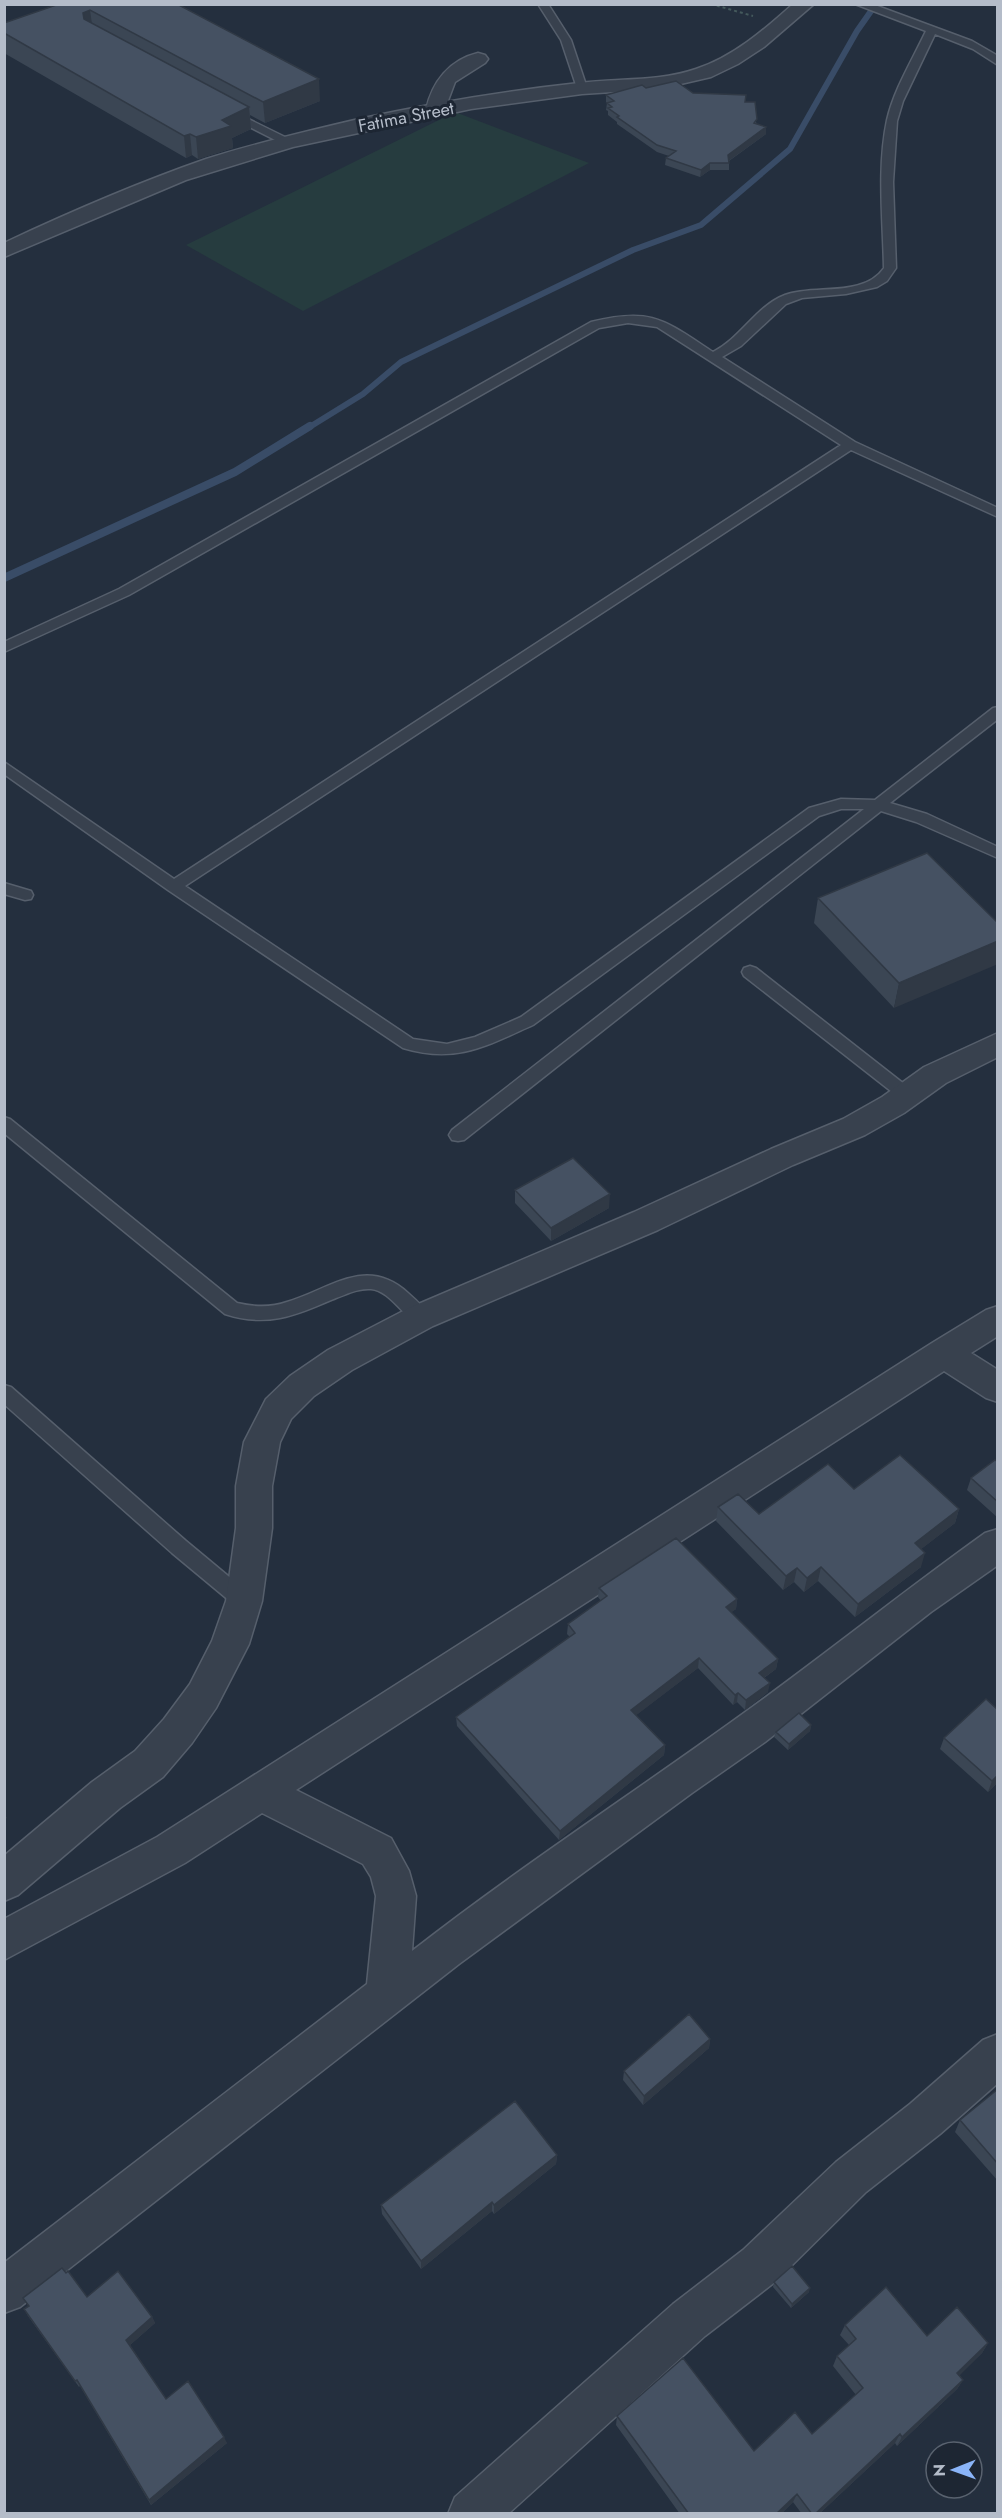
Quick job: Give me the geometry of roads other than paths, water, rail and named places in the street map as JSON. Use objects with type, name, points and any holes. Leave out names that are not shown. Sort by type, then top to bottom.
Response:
[{"type":"street","name":"Fatima Street","points":[[4,251],[158,183],[287,142],[436,110],[582,88],[646,84],[702,74],[727,63],[805,4]]},
{"type":"street","points":[[436,110],[438,93],[442,84],[450,76],[478,59]]},
{"type":"street","points":[[4,1882],[106,1795],[149,1764],[178,1731],[203,1696],[230,1644],[244,1601],[254,1528],[254,1486],[262,1442],[278,1409],[302,1386],[340,1360],[421,1317],[646,1221],[782,1157],[854,1127],[907,1095],[935,1074],[998,1044]]},
{"type":"street","points":[[4,1941],[171,1850],[998,1319]]},
{"type":"street","points":[[944,1353],[998,1388]]},
{"type":"street","points":[[4,2290],[445,1950],[678,1780],[751,1730],[918,1601],[998,1544]]},
{"type":"street","points":[[260,1792],[376,1851],[389,1871],[396,1896],[387,1996]]},
{"type":"street","points":[[472,2514],[689,2320],[759,2266],[851,2177],[925,2119],[998,2055]]},
{"type":"lane","points":[[543,4],[566,40],[582,88]]},
{"type":"lane","points":[[860,4],[903,17],[981,49],[998,63]]},
{"type":"lane","points":[[713,357],[735,345],[776,305],[789,298],[873,286],[886,278],[890,268],[887,183],[892,121],[898,101],[932,30]]},
{"type":"lane","points":[[216,105],[287,142]]},
{"type":"lane","points":[[4,648],[28,634],[120,594],[334,470],[595,325],[620,319],[643,318],[662,324],[850,445],[998,513]]},
{"type":"lane","points":[[174,885],[850,445]]},
{"type":"lane","points":[[458,1135],[651,981],[998,711]]},
{"type":"lane","points":[[4,767],[409,1044],[447,1050],[479,1042],[527,1021],[814,812],[840,804],[880,805],[906,812],[998,853]]},
{"type":"lane","points":[[4,888],[25,896]]},
{"type":"lane","points":[[750,972],[907,1095]]},
{"type":"lane","points":[[4,1122],[231,1310],[251,1316],[275,1315],[346,1286],[374,1282],[392,1289],[421,1317]]},
{"type":"lane","points":[[4,1392],[179,1547],[244,1601]]},
{"type":"waterway","points":[[308,428],[363,394],[401,362],[633,250],[701,225],[790,149],[857,31],[876,4]]},
{"type":"waterway","points":[[4,578],[235,472],[310,426]]}]
